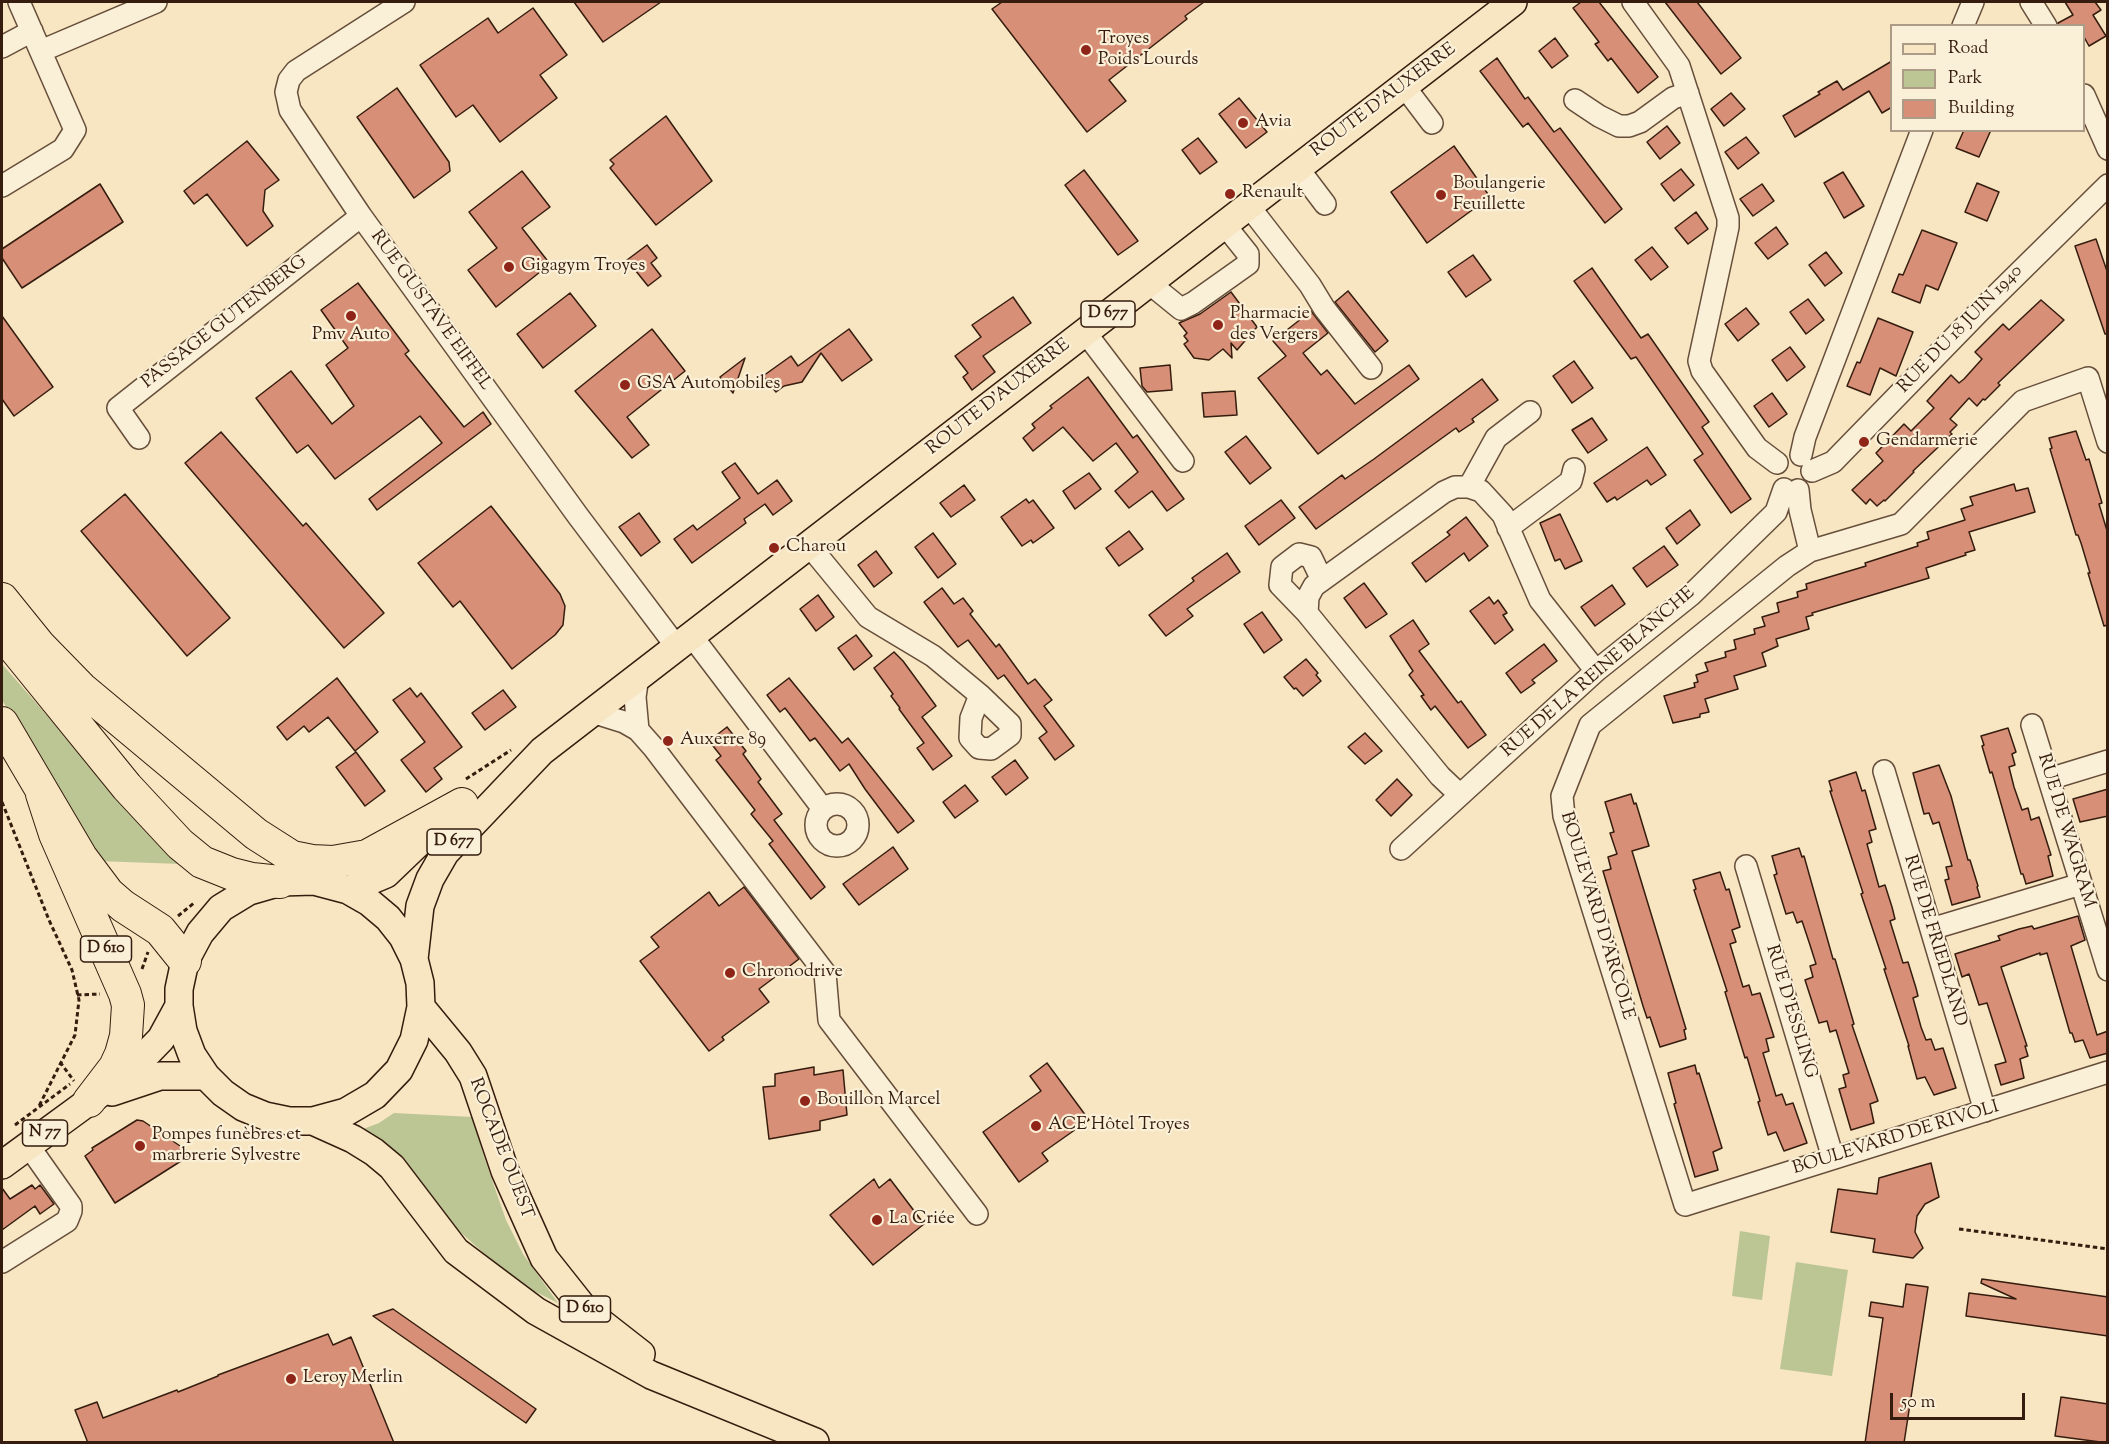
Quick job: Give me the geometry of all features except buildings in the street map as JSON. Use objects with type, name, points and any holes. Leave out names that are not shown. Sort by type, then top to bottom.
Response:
[{"type":"highway","points":[[2,599],[40,646],[81,688],[256,834],[292,857],[333,862],[367,856],[462,793]]},
{"type":"highway","points":[[2,633],[127,787],[180,844],[202,862],[232,874],[280,882]]},
{"type":"highway","name":"D 610","points":[[2,723],[81,857],[108,893],[123,906],[160,930],[185,962]]},
{"type":"highway","name":"D 610","points":[[42,794],[64,855],[125,994],[129,1016],[126,1036],[115,1067],[82,1086]]},
{"type":"main road","name":"ROUTE D'AUXERRE","points":[[414,959],[420,906],[430,879],[445,853],[542,751],[1513,2]]},
{"type":"main road","name":"ROUTE D'AUXERRE","points":[[348,890],[386,874],[424,837],[462,793],[542,751]]},
{"type":"main road","points":[[314,881],[348,890],[369,902],[388,918],[403,937],[414,959],[420,983],[421,1007],[414,1040],[399,1070],[391,1079],[375,1095],[346,1112],[313,1120],[289,1121],[265,1116],[243,1107],[223,1094],[206,1076],[192,1055],[179,1006],[179,989],[185,962],[200,933],[221,908],[249,891],[280,882],[314,881]]},
{"type":"main road","points":[[82,1086],[129,1072],[160,1039],[179,1006]]},
{"type":"main road","name":"ROCADE OUEST","points":[[421,1007],[458,1052],[473,1076],[505,1171],[544,1258],[564,1285],[586,1311],[622,1339],[659,1367],[716,1401]]},
{"type":"main road","points":[[82,1086],[139,1082],[160,1076],[206,1076]]},
{"type":"main road","name":"N 77","points":[[2,1165],[20,1137],[82,1086]]},
{"type":"main road","name":"ROCADE OUEST","points":[[313,1120],[360,1144],[392,1167],[456,1251],[536,1311],[651,1375],[815,1443]]},
{"type":"street","points":[[2,186],[63,148],[75,130],[20,2]]},
{"type":"street","points":[[41,51],[156,2]]},
{"type":"street","name":"RUE GUSTAVE EIFFEL","points":[[404,2],[296,71],[289,80],[286,92],[290,110],[361,216],[578,516],[822,809]]},
{"type":"street","points":[[1633,2],[1674,57],[1688,93],[1728,218],[1699,361],[1702,371],[1757,448],[1777,463]]},
{"type":"street","points":[[1964,24],[1973,2]]},
{"type":"street","points":[[2031,2],[2045,24]]},
{"type":"street","points":[[2,47],[32,31]]},
{"type":"street","points":[[1404,86],[1432,123]]},
{"type":"street","points":[[1575,100],[1619,126],[1629,126],[1640,122],[1673,98],[1688,93]]},
{"type":"street","points":[[2085,97],[2108,149]]},
{"type":"street","points":[[1791,490],[1808,483],[1805,437],[1921,132]]},
{"type":"street","points":[[1297,167],[1325,204]]},
{"type":"street","name":"RUE DU 18 JUIN 1940","points":[[1806,463],[1833,462],[2108,184]]},
{"type":"street","points":[[1248,205],[1371,368]]},
{"type":"street","name":"PASSAGE GUTENBERG","points":[[139,438],[118,408],[361,216]]},
{"type":"street","points":[[1149,283],[1181,309],[1248,264],[1248,254],[1224,224]]},
{"type":"street","points":[[1085,332],[1183,461]]},
{"type":"street","name":"BOULEVARD D'ARCOLE","points":[[1685,1205],[1564,816],[1562,796],[1590,725],[1787,566],[1810,551],[1901,524],[2023,401],[2088,378],[2108,442]]},
{"type":"street","points":[[1469,487],[1496,438],[1530,412]]},
{"type":"street","points":[[1806,463],[1790,454],[1780,459],[1774,475],[1779,485],[1791,490],[1800,510],[1810,551]]},
{"type":"street","points":[[1508,528],[1571,481],[1574,469]]},
{"type":"street","points":[[1307,613],[1308,597],[1314,586],[1444,492],[1455,487],[1469,487],[1481,490],[1503,515],[1540,600],[1596,671]]},
{"type":"street","name":"RUE DE LA REINE BLANCHE","points":[[1401,849],[1596,671],[1691,595],[1776,513],[1791,490]]},
{"type":"street","points":[[808,544],[868,616],[933,656],[980,695]]},
{"type":"street","points":[[1322,580],[1311,557],[1299,554],[1282,567],[1280,585],[1307,613],[1440,776],[1460,795]]},
{"type":"street","points":[[638,676],[634,697],[638,730]]},
{"type":"street","points":[[592,712],[624,722],[638,730],[653,747],[825,973],[829,1020],[977,1214]]},
{"type":"street","name":"RUE DE WAGRAM","points":[[2032,725],[2108,970]]},
{"type":"street","points":[[2049,779],[2108,761]]},
{"type":"street","name":"RUE DE FRIEDLAND","points":[[1884,771],[1985,1111]]},
{"type":"street","name":"RUE D'ESSLING","points":[[1746,866],[1833,1158]]},
{"type":"street","points":[[1931,929],[2081,884]]},
{"type":"street","name":"BOULEVARD DE RIVOLI","points":[[1685,1205],[2108,1072]]},
{"type":"street","points":[[2,1262],[67,1221],[70,1216],[71,1206],[20,1137]]},
{"type":"path","points":[[462,793],[513,748]]},
{"type":"path","points":[[2,802],[49,920],[72,970],[78,1000],[75,1035],[39,1108],[20,1137]]},
{"type":"path","points":[[125,994],[135,982],[151,944],[160,930],[197,901]]},
{"type":"path","points":[[39,1108],[82,1086],[60,1062]]},
{"type":"path","points":[[1959,1229],[2108,1249]]},
{"type":"green space","points":[[2,664],[143,825],[181,864],[97,861],[2,700]]},
{"type":"green space","points":[[394,1113],[473,1117],[506,1220],[523,1254],[558,1303],[534,1291],[488,1257],[448,1221],[358,1131],[379,1123]]},
{"type":"green space","points":[[1740,1231],[1770,1236],[1762,1300],[1732,1296]]},
{"type":"green space","points":[[1796,1262],[1848,1270],[1832,1376],[1780,1369]]},
{"type":"place","name":"Troyes Poids Lourds","points":[[1086,50]]},
{"type":"place","name":"Avia","points":[[1243,123]]},
{"type":"place","name":"Renault","points":[[1230,194]]},
{"type":"place","name":"Boulangerie Feuillette","points":[[1441,195]]},
{"type":"place","name":"Gigagym Troyes","points":[[509,267]]},
{"type":"place","name":"Pmv Auto","points":[[351,316]]},
{"type":"place","name":"Pharmacie des Vergers","points":[[1218,325]]},
{"type":"place","name":"GSA Automobiles","points":[[625,385]]},
{"type":"place","name":"Gendarmerie","points":[[1864,442]]},
{"type":"place","name":"Charou","points":[[774,548]]},
{"type":"place","name":"Auxerre 89","points":[[668,741]]},
{"type":"place","name":"Chronodrive","points":[[730,973]]},
{"type":"place","name":"Bouillon Marcel","points":[[805,1101]]},
{"type":"place","name":"ACE Hôtel Troyes","points":[[1036,1126]]},
{"type":"place","name":"Pompes funèbres et marbrerie Sylvestre","points":[[140,1146]]},
{"type":"place","name":"La Criée","points":[[877,1220]]},
{"type":"place","name":"Leroy Merlin","points":[[291,1379]]}]
